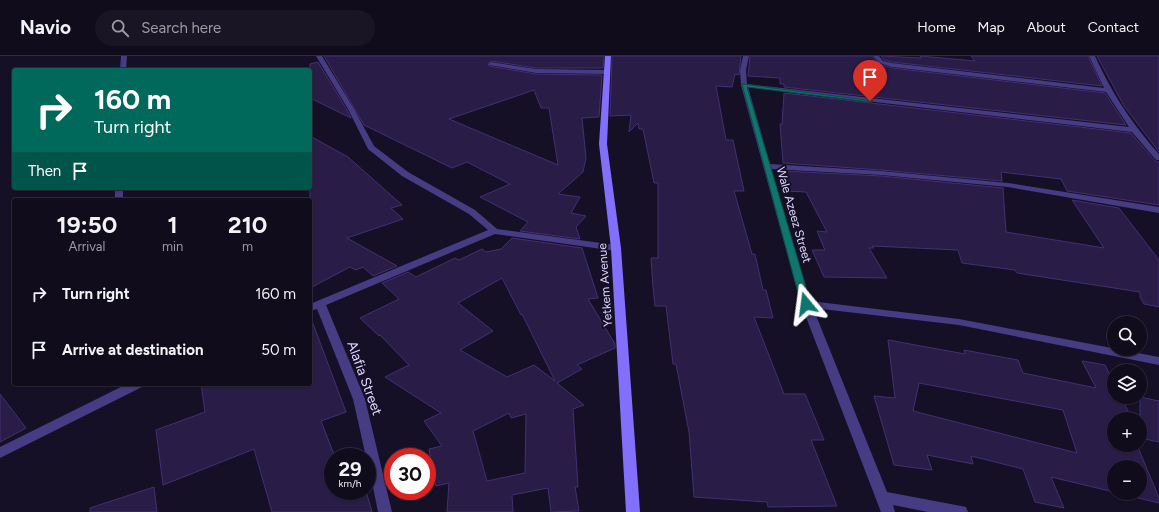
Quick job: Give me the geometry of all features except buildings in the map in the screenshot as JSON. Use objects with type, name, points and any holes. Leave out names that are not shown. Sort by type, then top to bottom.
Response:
[{"type":"street","points":[[123,68],[124,56]]},
{"type":"street","points":[[319,56],[351,109],[371,147],[405,174],[472,212],[494,231]]},
{"type":"street","name":"Yetkem Avenue","points":[[608,56],[603,144],[616,248],[633,512]]},
{"type":"street","name":"Wale Azeez Street","points":[[746,56],[743,70],[744,85],[806,304],[888,512]]},
{"type":"street","points":[[876,56],[881,62],[892,65],[1108,90]]},
{"type":"street","points":[[1092,56],[1108,90],[1134,130],[1159,158]]},
{"type":"street","points":[[491,64],[536,71],[606,72]]},
{"type":"street","points":[[744,85],[1134,130]]},
{"type":"street","points":[[766,166],[881,173],[1008,185],[1159,210]]},
{"type":"street","points":[[315,306],[494,231],[616,248]]},
{"type":"street","points":[[806,304],[959,322],[1159,361]]},
{"type":"street","name":"Alafia Street","points":[[315,306],[359,399],[385,512]]},
{"type":"street","points":[[0,453],[134,386]]},
{"type":"street","points":[[883,497],[961,512]]},
{"type":"route","points":[[806,304],[744,85],[870,101]]}]
